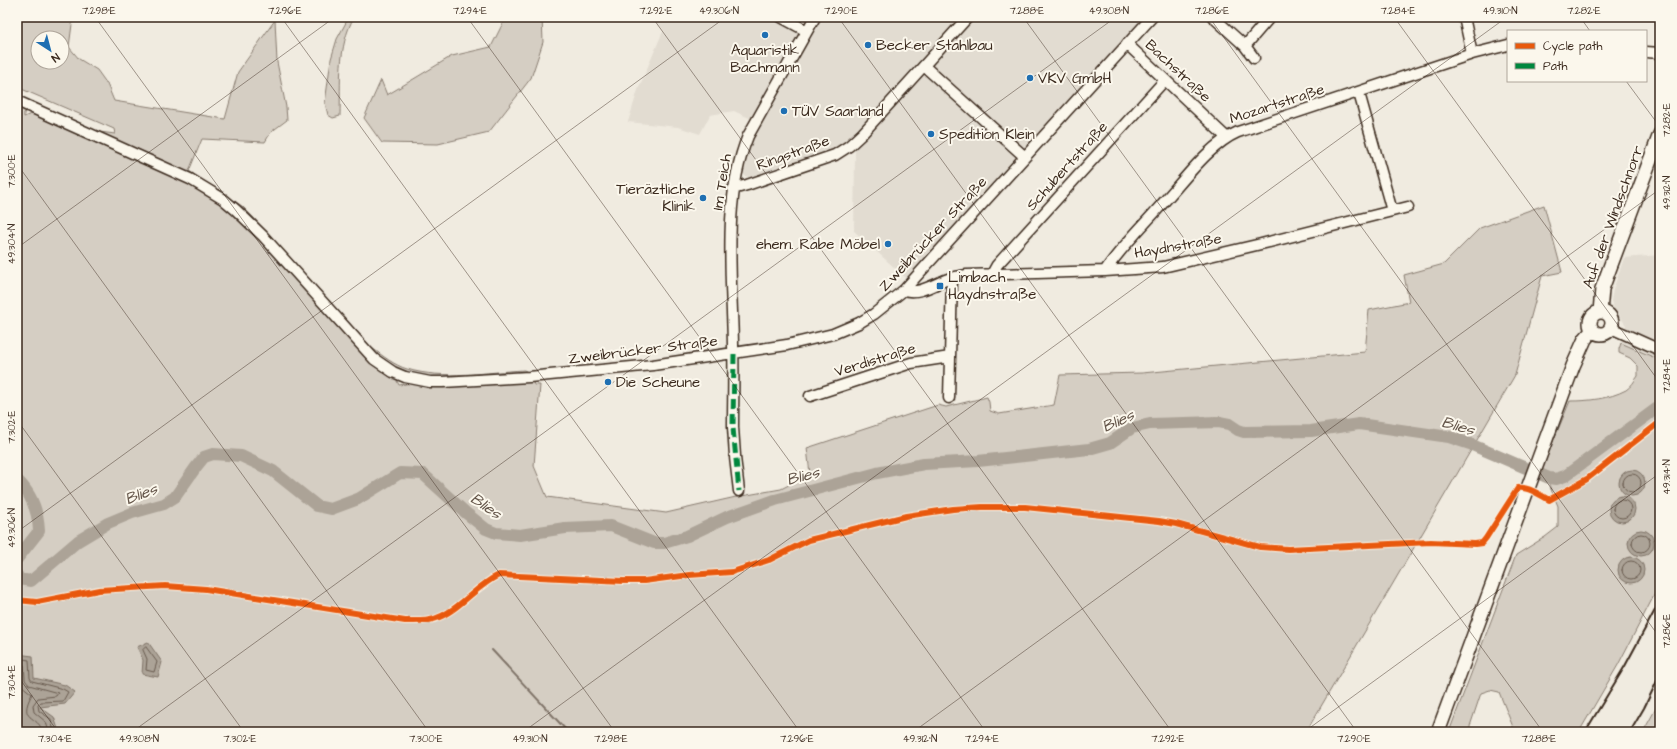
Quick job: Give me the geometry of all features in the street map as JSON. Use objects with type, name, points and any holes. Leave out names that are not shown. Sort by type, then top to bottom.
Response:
[{"type":"main road","name":"Auf der Windschnorr","points":[[1600,312],[1602,289],[1606,276],[1660,134]]},
{"type":"main road","points":[[1596,313],[1604,313],[1610,317],[1612,325],[1611,328],[1609,332],[1602,335],[1595,333],[1592,331],[1589,323],[1590,319],[1596,313]]},
{"type":"main road","points":[[1438,732],[1546,438],[1576,360],[1586,339],[1592,331]]},
{"type":"street","points":[[781,17],[807,31]]},
{"type":"street","name":"Im Teich","points":[[739,491],[733,428],[734,354],[731,208],[733,189],[740,154],[748,136],[815,17]]},
{"type":"street","name":"Ringstraße","points":[[733,189],[818,162],[834,155],[848,146],[862,134],[968,17]]},
{"type":"street","name":"Zweibrücker Straße","points":[[17,101],[190,179],[223,199],[245,217],[374,358],[393,372],[405,377],[430,382],[529,377],[618,369],[734,354],[788,345],[833,334],[859,323],[874,314],[904,290],[1152,17]]},
{"type":"street","points":[[1213,17],[1245,46],[1254,58]]},
{"type":"street","points":[[1245,46],[1270,17]]},
{"type":"street","points":[[1464,17],[1472,54]]},
{"type":"street","name":"Bachstraße","points":[[1127,44],[1226,137]]},
{"type":"street","name":"Mozartstraße","points":[[1106,270],[1119,252],[1188,175],[1217,144],[1226,137],[1472,54],[1507,45]]},
{"type":"street","points":[[1647,52],[1660,53]]},
{"type":"street","points":[[924,66],[1024,157]]},
{"type":"street","name":"Schubertstraße","points":[[992,274],[997,265],[1166,80]]},
{"type":"street","points":[[1359,93],[1392,211]]},
{"type":"street","name":"Haydnstraße","points":[[904,290],[921,291],[952,278],[992,274],[1145,269],[1182,263],[1408,207]]},
{"type":"street","points":[[949,398],[952,278]]},
{"type":"street","points":[[1611,328],[1660,350]]},
{"type":"street","name":"Verdistraße","points":[[810,396],[911,362],[950,357]]},
{"type":"shaded area","points":[[17,17],[73,17],[70,40],[70,30],[30,30],[30,70],[70,70],[70,48],[79,59],[97,70],[107,84],[114,101],[225,119],[238,72],[275,20],[277,62],[286,107],[287,120],[271,132],[265,142],[202,139],[189,171],[242,206],[372,348],[393,363],[407,369],[436,374],[450,375],[524,370],[530,373],[480,378],[443,379],[410,374],[395,369],[370,350],[235,205],[92,131],[115,134],[114,129],[17,87]]},
{"type":"shaded area","points":[[349,17],[354,17],[342,53],[340,78],[340,116],[333,118],[328,115],[325,103],[331,59],[337,39]]},
{"type":"shaded area","points":[[506,17],[542,17],[543,42],[531,78],[489,132],[438,144],[382,143],[364,118],[381,80],[387,95],[452,56],[491,47]]},
{"type":"shaded area","points":[[655,17],[1144,17],[907,279],[854,231],[855,152],[847,141],[834,151],[751,178],[745,176],[741,171],[758,122],[734,111],[710,115],[700,134],[678,127],[628,122],[638,90],[663,31],[653,20]]},
{"type":"shaded area","points":[[17,106],[28,110],[24,113],[24,117],[33,113],[191,183],[235,213],[398,378],[399,380],[397,381],[399,385],[412,383],[532,380],[534,385],[540,385],[534,466],[547,497],[666,513],[736,497],[781,489],[810,474],[807,448],[938,405],[946,407],[987,397],[990,411],[999,414],[1054,405],[1060,375],[1142,373],[1365,352],[1369,310],[1409,302],[1404,275],[1444,264],[1480,228],[1544,205],[1562,272],[1542,276],[1515,375],[1306,732],[17,732]]},
{"type":"shaded area","points":[[1660,255],[1660,360],[1621,343],[1626,325],[1614,309],[1611,301],[1613,290],[1624,258]]},
{"type":"shaded area","points":[[1621,343],[1660,360],[1660,584],[1618,665],[1579,732],[1515,732],[1499,692],[1490,690],[1481,693],[1468,732],[1449,732],[1516,555],[1558,527],[1558,506],[1542,468],[1570,401],[1584,401],[1613,396],[1630,387],[1638,376],[1638,366],[1630,358],[1619,353]]},
{"type":"shaded area","points":[[1660,701],[1660,732],[1643,732]]},
{"type":"water","points":[[1632,470],[1641,474],[1645,483],[1641,492],[1632,496],[1623,492],[1619,483],[1623,474]]},
{"type":"water","points":[[1622,496],[1631,500],[1635,509],[1631,518],[1622,522],[1613,518],[1609,509],[1613,500]]},
{"type":"water","points":[[1641,530],[1650,534],[1654,543],[1650,552],[1641,556],[1632,552],[1628,543],[1632,534]]},
{"type":"water","points":[[1631,557],[1640,561],[1644,570],[1640,579],[1631,583],[1622,579],[1618,570],[1622,561]]},
{"type":"water","points":[[148,642],[162,662],[158,677],[142,674],[143,660],[137,647]]},
{"type":"water","points":[[17,654],[33,656],[34,678],[65,685],[75,692],[65,704],[40,707],[54,717],[59,732],[17,732]]},
{"type":"waterway","name":"Blies","points":[[17,575],[19,579],[31,581],[78,541],[108,523],[132,513],[164,504],[175,497],[204,457],[213,454],[241,456],[273,471],[317,506],[331,509],[358,499],[400,473],[423,474],[466,513],[486,529],[496,533],[520,535],[565,528],[611,526],[654,543],[664,543],[687,536],[727,517],[775,500],[877,473],[924,464],[978,461],[1089,449],[1110,443],[1132,428],[1150,424],[1219,422],[1229,424],[1244,432],[1311,431],[1359,424],[1449,437],[1470,444],[1549,478],[1556,479],[1565,476],[1660,406]]},
{"type":"waterway","name":"Blies","points":[[17,480],[27,491],[33,503],[36,510],[39,531],[17,559]]},
{"type":"waterway","points":[[492,650],[568,732]]},
{"type":"railway","points":[[1585,732],[1625,666],[1660,601]]},
{"type":"railway","points":[[1630,732],[1644,708],[1660,675]]},
{"type":"marked path","points":[[734,354],[733,428],[739,491]]},
{"type":"cycle path","points":[[17,600],[37,602],[99,590],[165,586],[206,589],[405,621],[423,621],[443,616],[490,580],[499,575],[644,581],[689,575],[732,572],[769,560],[809,540],[906,516],[953,509],[982,507],[1025,507],[1159,521],[1176,524],[1260,547],[1288,549],[1431,542],[1475,544],[1482,543],[1486,538],[1518,488],[1526,488],[1549,500],[1587,479],[1660,422]]},
{"type":"place","name":"Aquaristik Bachmann","points":[[765,35]]},
{"type":"place","name":"Becker Stahlbau","points":[[868,45]]},
{"type":"place","name":"VKV GmbH","points":[[1030,78]]},
{"type":"place","name":"TÜV Saarland","points":[[784,111]]},
{"type":"place","name":"Spedition Klein","points":[[931,134]]},
{"type":"place","name":"Tieräztliche Klinik","points":[[703,198]]},
{"type":"place","name":"ehem. Rabe Möbel","points":[[888,244]]},
{"type":"place","name":"Limbach Haydnstraße","points":[[940,286]]},
{"type":"place","name":"Die Scheune","points":[[608,382]]}]
